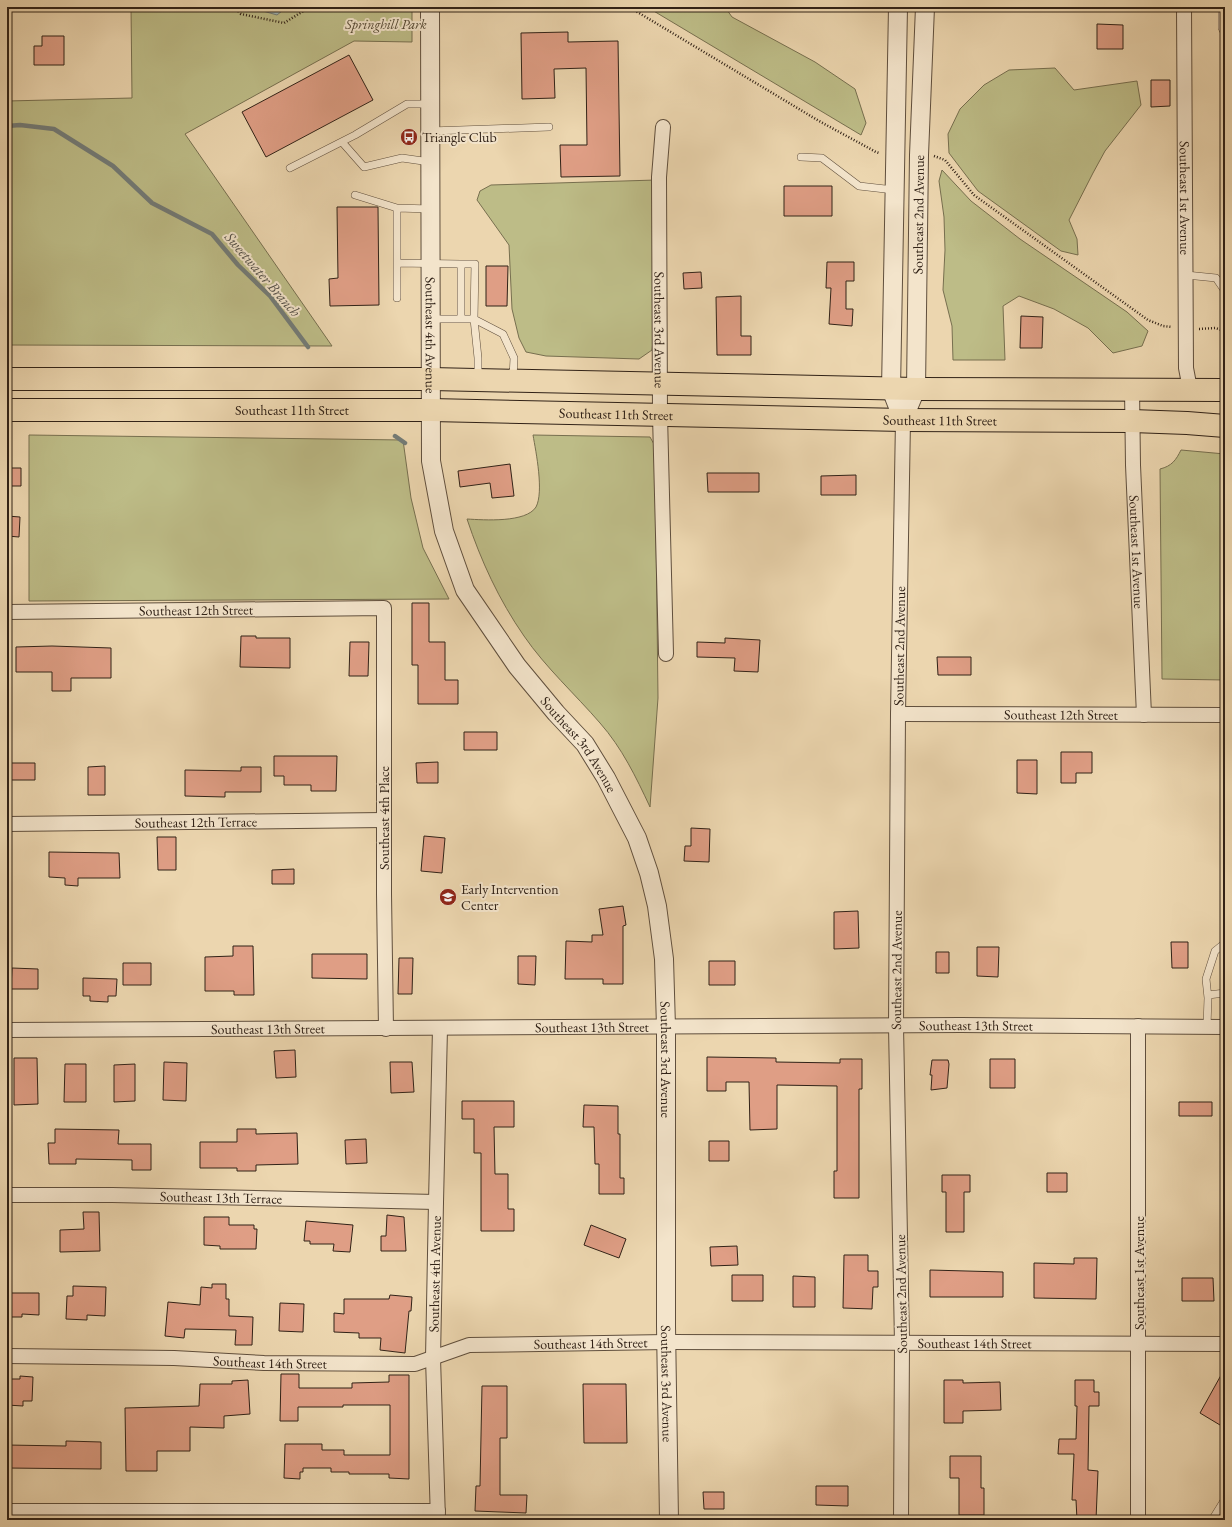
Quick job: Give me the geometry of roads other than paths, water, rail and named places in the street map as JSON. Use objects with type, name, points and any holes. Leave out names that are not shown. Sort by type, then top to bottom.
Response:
[{"type":"highway","points":[[7,379],[431,379],[891,389],[1225,390]]},
{"type":"highway","name":"Southeast 11th Street","points":[[7,410],[431,410],[903,420],[1187,422],[1225,426]]},
{"type":"street","name":"Southeast 4th Avenue","points":[[430,7],[431,461],[444,531],[465,590],[502,646]]},
{"type":"street","name":"Southeast 2nd Avenue","points":[[898,7],[891,389],[903,420]]},
{"type":"street","name":"Southeast 2nd Avenue","points":[[901,1520],[902,1342],[896,1026],[898,714],[903,420],[916,389],[919,155],[925,7]]},
{"type":"street","name":"Southeast 1st Avenue","points":[[1184,7],[1186,368],[1190,389]]},
{"type":"street","name":"Southeast 3rd Avenue","points":[[663,127],[659,178],[660,415],[666,654]]},
{"type":"street","name":"Southeast 1st Avenue","points":[[1132,389],[1133,465],[1144,715]]},
{"type":"street","name":"Southeast 12th Street","points":[[7,612],[384,608]]},
{"type":"street","name":"Southeast 4th Place","points":[[384,608],[384,894],[386,1029]]},
{"type":"street","name":"Southeast 3rd Avenue","points":[[502,646],[556,713],[585,744],[606,778],[637,838],[649,873],[657,906],[664,958],[666,1027],[669,1520]]},
{"type":"street","name":"Southeast 12th Street","points":[[898,714],[1225,715]]},
{"type":"street","name":"Southeast 12th Terrace","points":[[7,824],[384,820]]},
{"type":"street","name":"Southeast 13th Street","points":[[7,1030],[896,1026],[1225,1027]]},
{"type":"street","name":"Southeast 1st Avenue","points":[[1138,1026],[1138,1520]]},
{"type":"street","name":"Southeast 4th Avenue","points":[[438,1516],[434,1358],[440,1028]]},
{"type":"street","name":"Southeast 13th Terrace","points":[[7,1195],[120,1195],[436,1202]]},
{"type":"street","name":"Southeast 14th Street","points":[[7,1356],[174,1358],[264,1363],[414,1364],[469,1346],[667,1342],[1225,1344]]},
{"type":"street","points":[[7,1511],[438,1516]]},
{"type":"lane","points":[[1222,7],[1222,28],[1225,34]]},
{"type":"lane","points":[[290,168],[342,142],[407,104],[430,104]]},
{"type":"lane","points":[[430,131],[549,127]]},
{"type":"lane","points":[[342,142],[364,166],[402,158],[430,162]]},
{"type":"lane","points":[[800,157],[822,158],[859,186],[894,190]]},
{"type":"lane","points":[[356,195],[397,208],[430,208]]},
{"type":"lane","points":[[397,208],[397,298]]},
{"type":"lane","points":[[397,263],[475,264],[474,319],[478,358],[478,380]]},
{"type":"lane","points":[[461,264],[461,319]]},
{"type":"lane","points":[[1186,275],[1216,278],[1225,291]]},
{"type":"lane","points":[[430,319],[474,319],[503,334],[514,358],[513,380]]},
{"type":"lane","points":[[1207,1026],[1208,995],[1206,979],[1215,951],[1225,943]]},
{"type":"lane","points":[[1208,995],[1225,993]]},
{"type":"lane","points":[[1212,1520],[1225,1499]]},
{"type":"water","points":[[249,7],[287,7],[277,15]]},
{"type":"waterway","name":"Sweetwater Branch","points":[[7,126],[20,125],[54,129],[113,166],[152,203],[212,234],[238,265],[270,296],[308,347]]},
{"type":"waterway","name":"Sweetwater Branch","points":[[395,436],[405,443]]},
{"type":"place","name":"Triangle Club","points":[[409,137]]},
{"type":"place","name":"Early Intervention Center","points":[[448,897]]},
{"type":"park label","name":"Springhill Park","points":[[386,24]]}]
